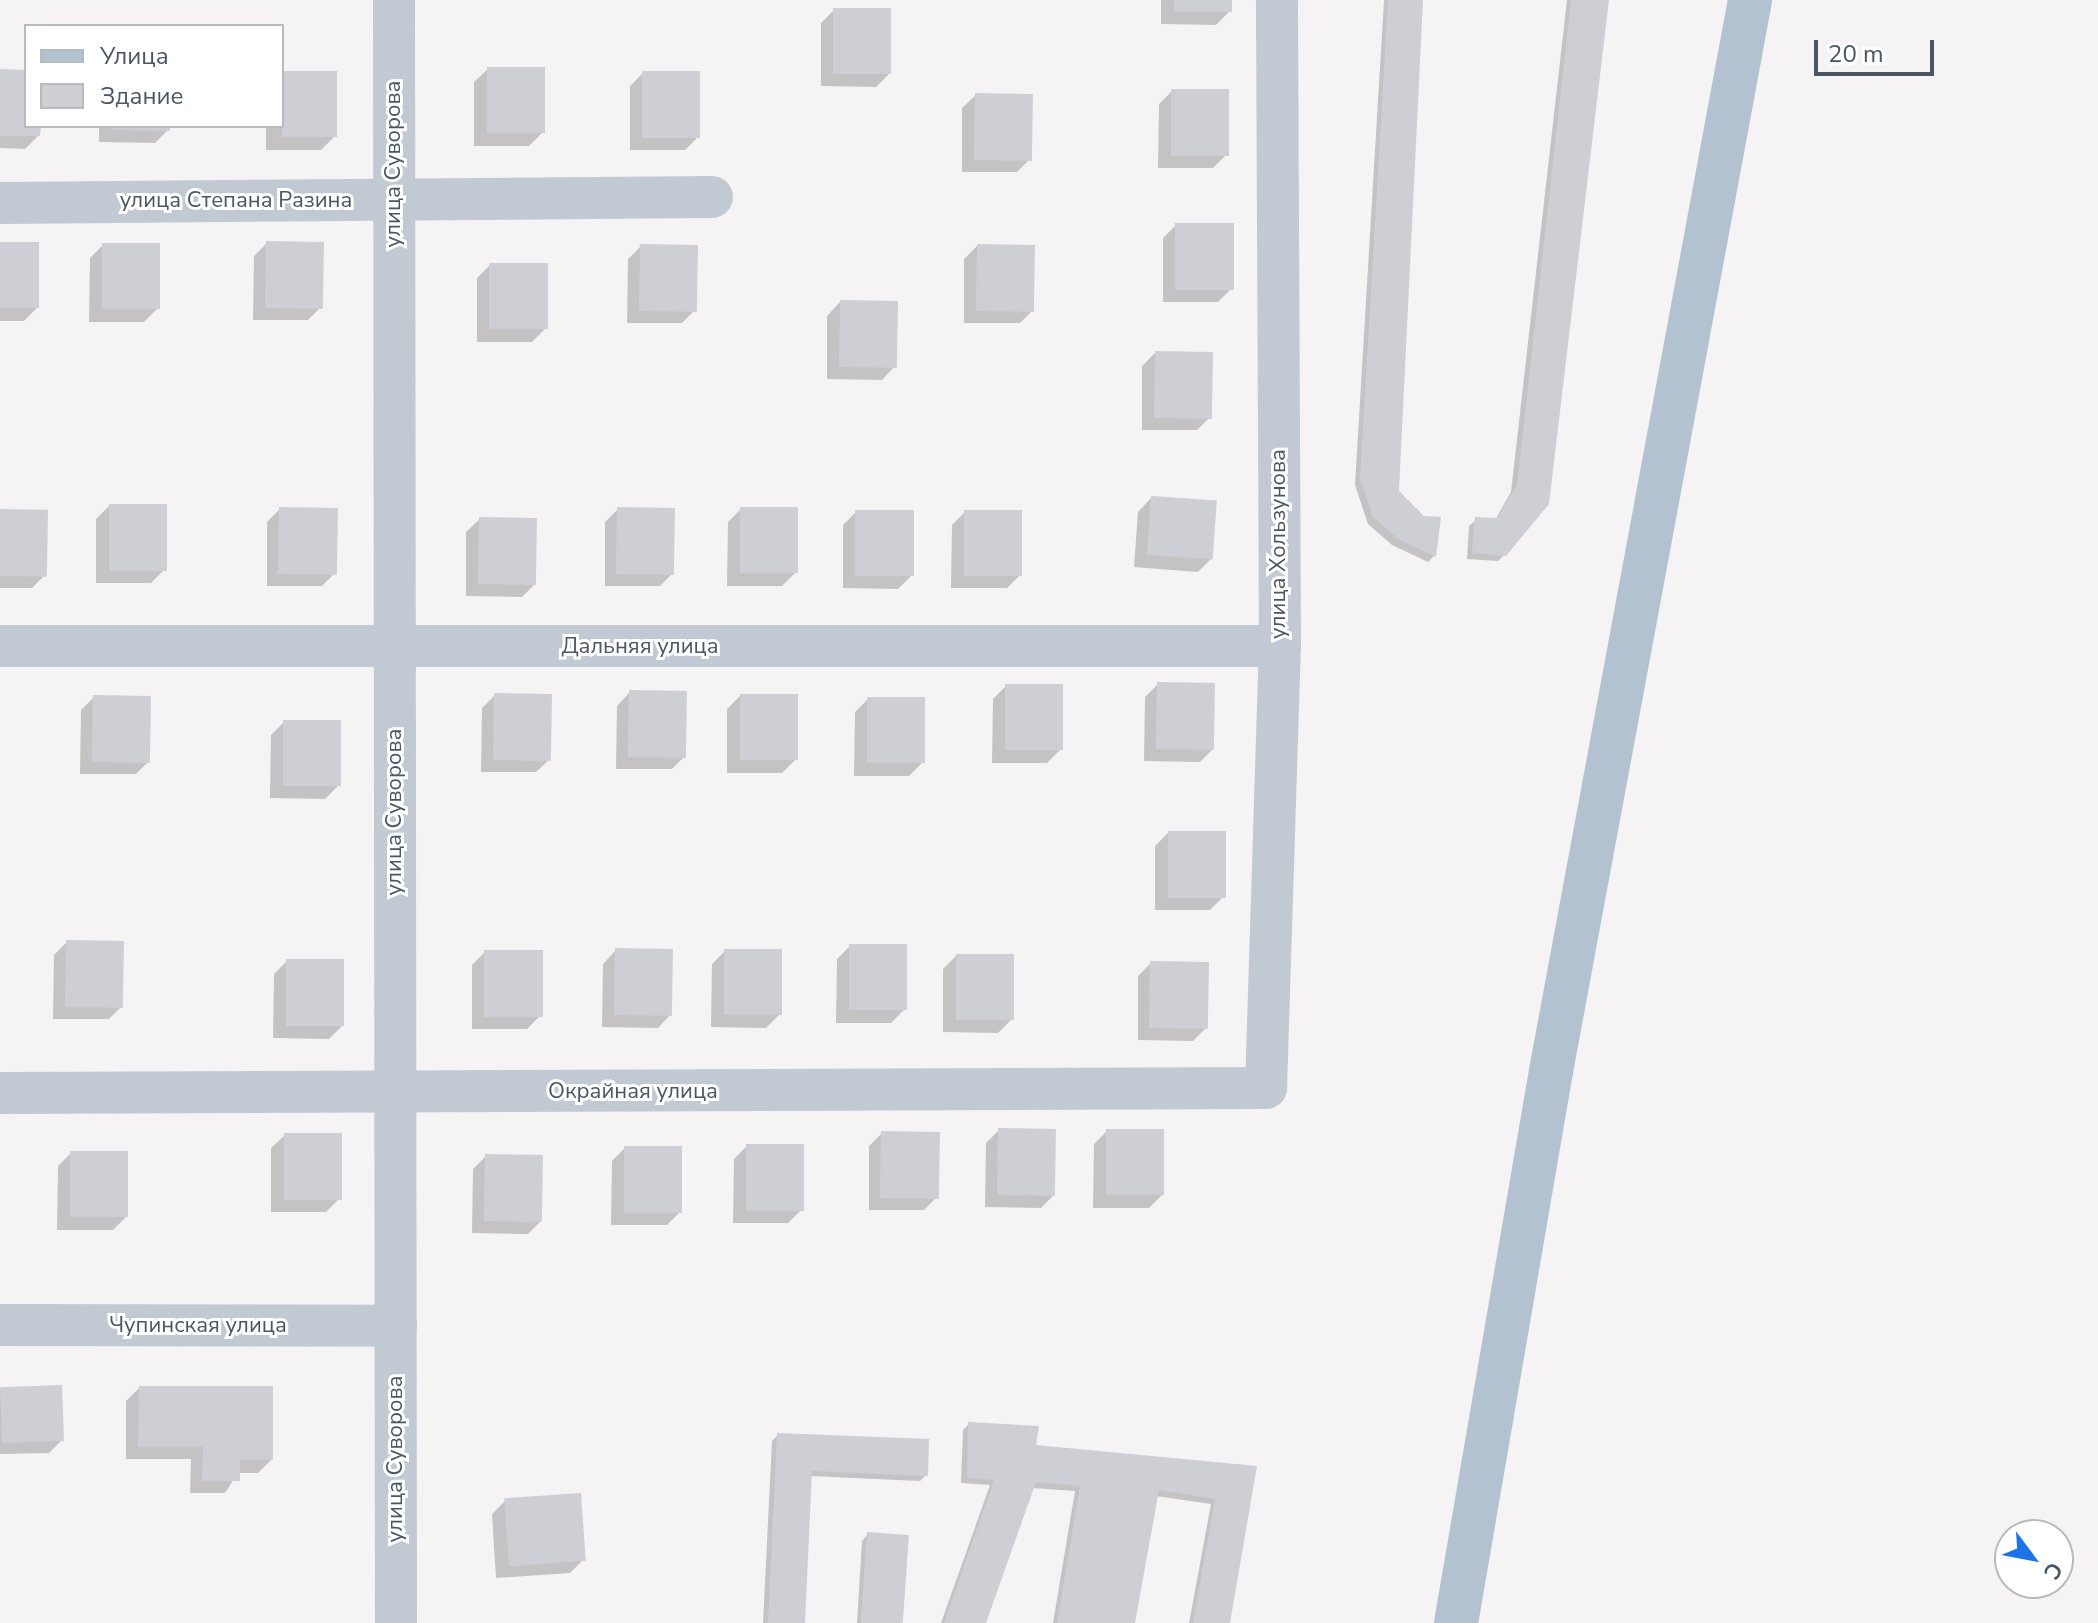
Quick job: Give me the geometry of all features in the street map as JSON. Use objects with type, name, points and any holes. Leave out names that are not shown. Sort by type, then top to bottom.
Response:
[{"type":"main road","points":[[1456,1623],[1548,1086],[1750,0]]},
{"type":"street","name":"улица Суворова","points":[[394,0],[396,1623]]},
{"type":"street","name":"улица Хользунова","points":[[1266,1088],[1280,646],[1277,0]]},
{"type":"street","name":"улица Степана Разина","points":[[0,203],[712,197]]},
{"type":"street","name":"Дальняя улица","points":[[0,646],[1280,646]]},
{"type":"street","name":"Окрайная улица","points":[[0,1093],[396,1094],[1266,1088]]},
{"type":"street","name":"Чупинская улица","points":[[0,1325],[396,1326]]},
{"type":"building","points":[[1174,0],[1232,0],[1232,12],[1174,12]]},
{"type":"building","points":[[1388,0],[1423,0],[1399,491],[1424,516],[1441,517],[1436,557],[1398,539],[1373,517],[1360,478]]},
{"type":"building","points":[[1571,0],[1609,0],[1549,504],[1506,556],[1472,553],[1475,517],[1497,518],[1517,485]]},
{"type":"building","points":[[833,8],[891,8],[891,74],[833,74]]},
{"type":"building","points":[[487,67],[545,67],[545,133],[487,133]]},
{"type":"building","points":[[0,69],[24,70],[24,128],[41,128],[40,136],[0,136]]},
{"type":"building","points":[[284,71],[337,71],[337,137],[282,137]]},
{"type":"building","points":[[642,71],[700,71],[700,138],[642,138]]},
{"type":"building","points":[[1171,89],[1229,89],[1229,156],[1171,156]]},
{"type":"building","points":[[975,93],[1033,94],[1032,161],[974,160]]},
{"type":"building","points":[[111,128],[170,128],[170,131]]},
{"type":"building","points":[[1175,223],[1234,223],[1234,290],[1175,290]]},
{"type":"building","points":[[266,241],[324,242],[323,309],[265,308]]},
{"type":"building","points":[[0,242],[39,242],[39,308],[0,308]]},
{"type":"building","points":[[102,243],[160,243],[160,309],[102,309]]},
{"type":"building","points":[[640,244],[698,245],[697,312],[639,311]]},
{"type":"building","points":[[977,244],[1035,245],[1034,312],[976,311]]},
{"type":"building","points":[[489,263],[548,263],[548,329],[489,329]]},
{"type":"building","points":[[840,300],[898,301],[897,368],[839,367]]},
{"type":"building","points":[[1155,351],[1213,352],[1212,419],[1154,418]]},
{"type":"building","points":[[1151,496],[1217,501],[1213,559],[1147,555]]},
{"type":"building","points":[[109,504],[167,504],[167,571],[109,571]]},
{"type":"building","points":[[279,507],[338,508],[337,575],[278,574]]},
{"type":"building","points":[[617,507],[675,508],[674,575],[616,574]]},
{"type":"building","points":[[740,507],[798,507],[798,573],[740,573]]},
{"type":"building","points":[[0,509],[48,510],[47,577],[0,576]]},
{"type":"building","points":[[855,510],[914,510],[914,576],[855,576]]},
{"type":"building","points":[[964,510],[1022,510],[1022,576],[964,576]]},
{"type":"building","points":[[479,517],[537,518],[536,585],[478,584]]},
{"type":"building","points":[[1157,682],[1215,683],[1214,750],[1156,749]]},
{"type":"building","points":[[1005,684],[1063,684],[1063,750],[1005,750]]},
{"type":"building","points":[[629,690],[687,691],[686,758],[628,757]]},
{"type":"building","points":[[494,693],[552,694],[551,761],[493,760]]},
{"type":"building","points":[[740,694],[798,694],[798,760],[740,760]]},
{"type":"building","points":[[93,695],[151,696],[150,763],[92,762]]},
{"type":"building","points":[[867,697],[925,697],[925,763],[867,763]]},
{"type":"building","points":[[283,720],[341,720],[341,786],[283,786]]},
{"type":"building","points":[[1168,831],[1226,831],[1226,898],[1168,898]]},
{"type":"building","points":[[66,940],[124,941],[123,1008],[65,1007]]},
{"type":"building","points":[[849,944],[907,944],[907,1010],[849,1010]]},
{"type":"building","points":[[615,948],[673,949],[672,1016],[614,1015]]},
{"type":"building","points":[[724,949],[782,949],[782,1015],[724,1015]]},
{"type":"building","points":[[484,950],[543,950],[543,1017],[484,1017]]},
{"type":"building","points":[[956,954],[1014,954],[1014,1020],[956,1020]]},
{"type":"building","points":[[286,959],[344,959],[344,1026],[286,1026]]},
{"type":"building","points":[[1150,961],[1209,962],[1208,1029],[1149,1028]]},
{"type":"building","points":[[998,1128],[1056,1129],[1055,1196],[997,1195]]},
{"type":"building","points":[[1106,1129],[1164,1129],[1164,1195],[1106,1195]]},
{"type":"building","points":[[881,1131],[940,1132],[939,1199],[880,1198]]},
{"type":"building","points":[[284,1133],[342,1133],[342,1200],[284,1200]]},
{"type":"building","points":[[746,1144],[804,1144],[804,1211],[746,1211]]},
{"type":"building","points":[[624,1146],[682,1146],[682,1213],[624,1213]]},
{"type":"building","points":[[70,1151],[128,1151],[128,1217],[70,1217]]},
{"type":"building","points":[[485,1154],[543,1155],[542,1222],[484,1221]]},
{"type":"building","points":[[62,1385],[64,1441],[2,1443],[0,1387]]},
{"type":"building","points":[[139,1386],[273,1386],[273,1460],[240,1460],[240,1481],[202,1481],[203,1447],[138,1447]]},
{"type":"building","points":[[968,1422],[1039,1426],[1036,1445],[1257,1466],[1230,1623],[1193,1623],[1215,1499],[1159,1490],[1135,1623],[1057,1623],[1080,1486],[1036,1482],[986,1623],[944,1623],[994,1480],[967,1478]]},
{"type":"building","points":[[777,1433],[929,1439],[928,1476],[812,1471],[805,1623],[768,1623]]},
{"type":"building","points":[[581,1493],[586,1561],[509,1566],[504,1498]]},
{"type":"building","points":[[867,1532],[909,1535],[903,1623],[861,1623]]}]
